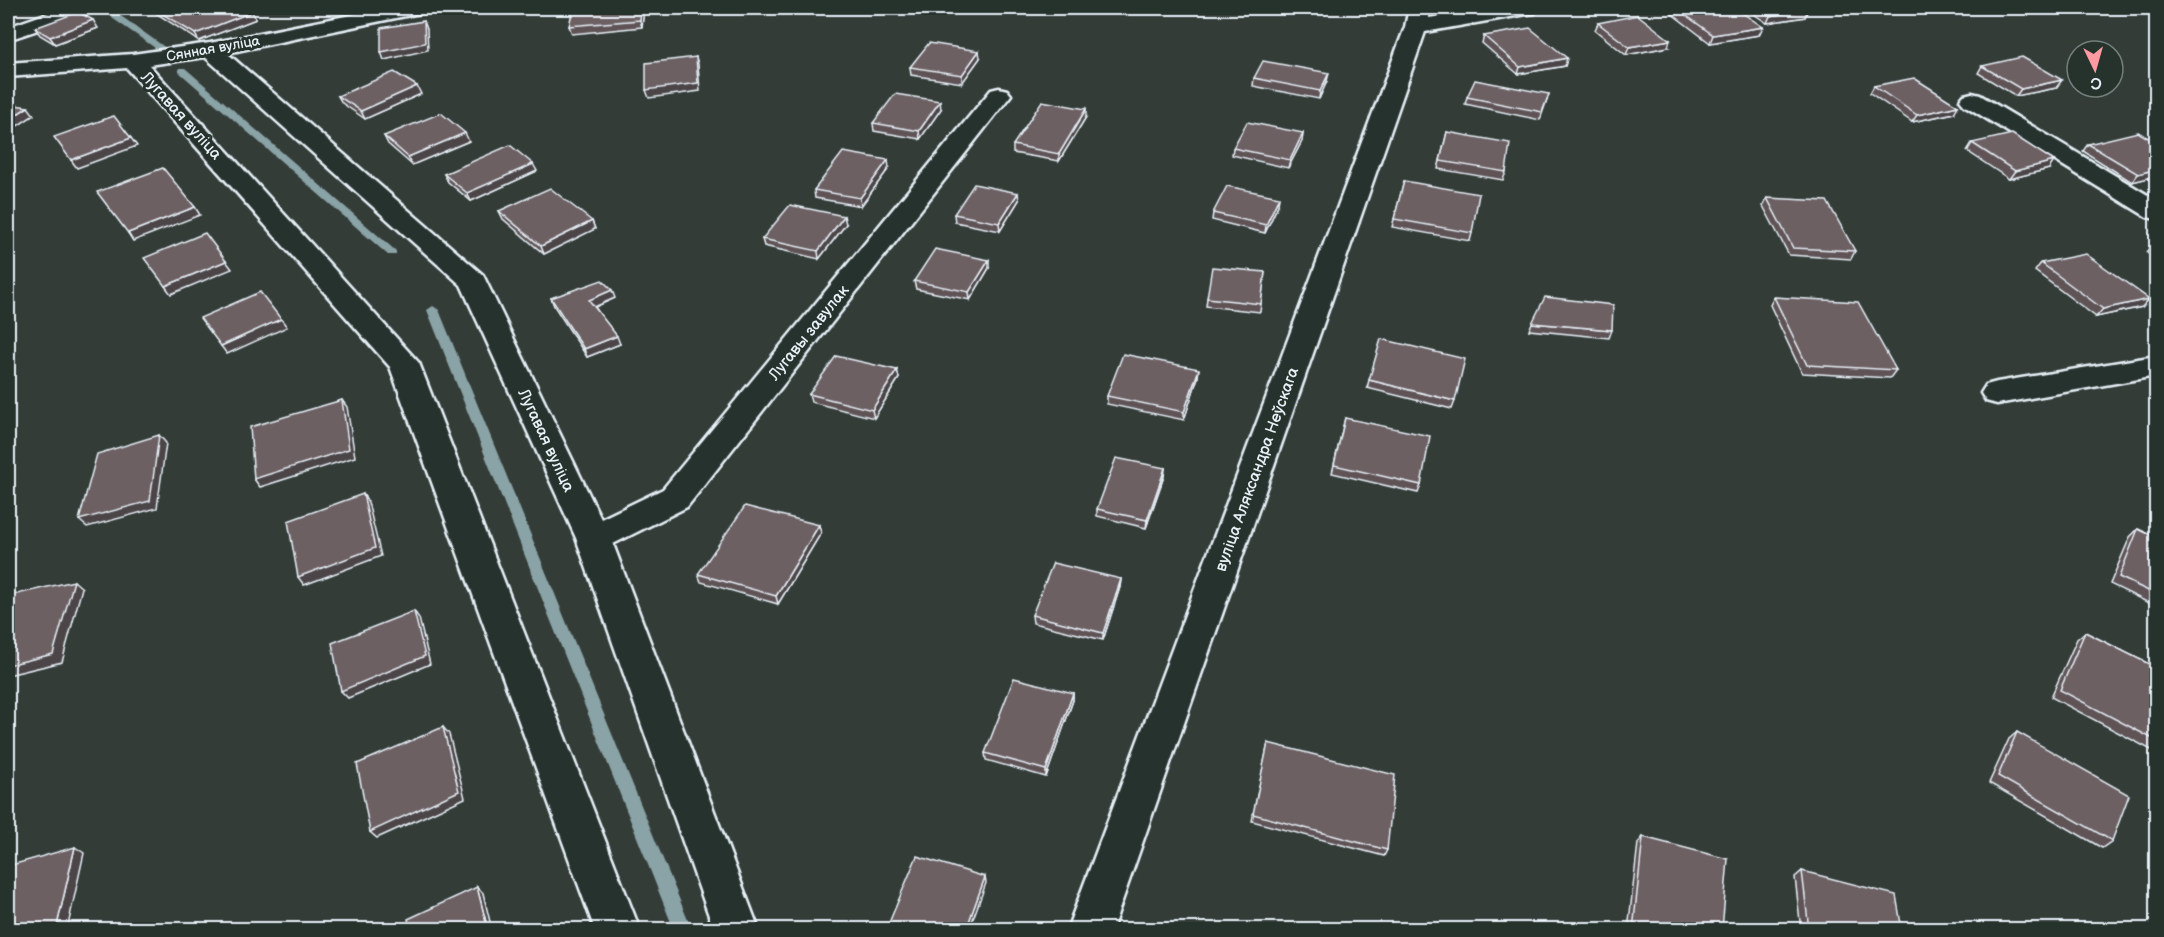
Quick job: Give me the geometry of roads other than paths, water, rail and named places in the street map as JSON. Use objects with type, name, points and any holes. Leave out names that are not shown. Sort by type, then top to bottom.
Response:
[{"type":"street","points":[[8,34],[81,8]]},
{"type":"street","name":"Сянная вуліца","points":[[8,69],[133,61],[210,50],[415,8]]},
{"type":"street","points":[[1418,17],[1527,8]]},
{"type":"street","name":"вуліца Аляксандра Неўскага","points":[[1089,930],[1418,17]]},
{"type":"street","name":"Лугавая вуліца","points":[[210,50],[473,280],[593,537],[737,930]]},
{"type":"street","name":"Лугавая вуліца","points":[[133,61],[404,363],[618,930]]},
{"type":"street","name":"Лугавы завулак","points":[[593,537],[675,498],[999,95]]},
{"type":"street","points":[[1972,100],[2157,210]]},
{"type":"street","points":[[1997,393],[2157,366]]},
{"type":"waterway","points":[[115,16],[161,48]]},
{"type":"waterway","points":[[182,70],[392,253]]},
{"type":"waterway","points":[[433,310],[683,930]]}]
